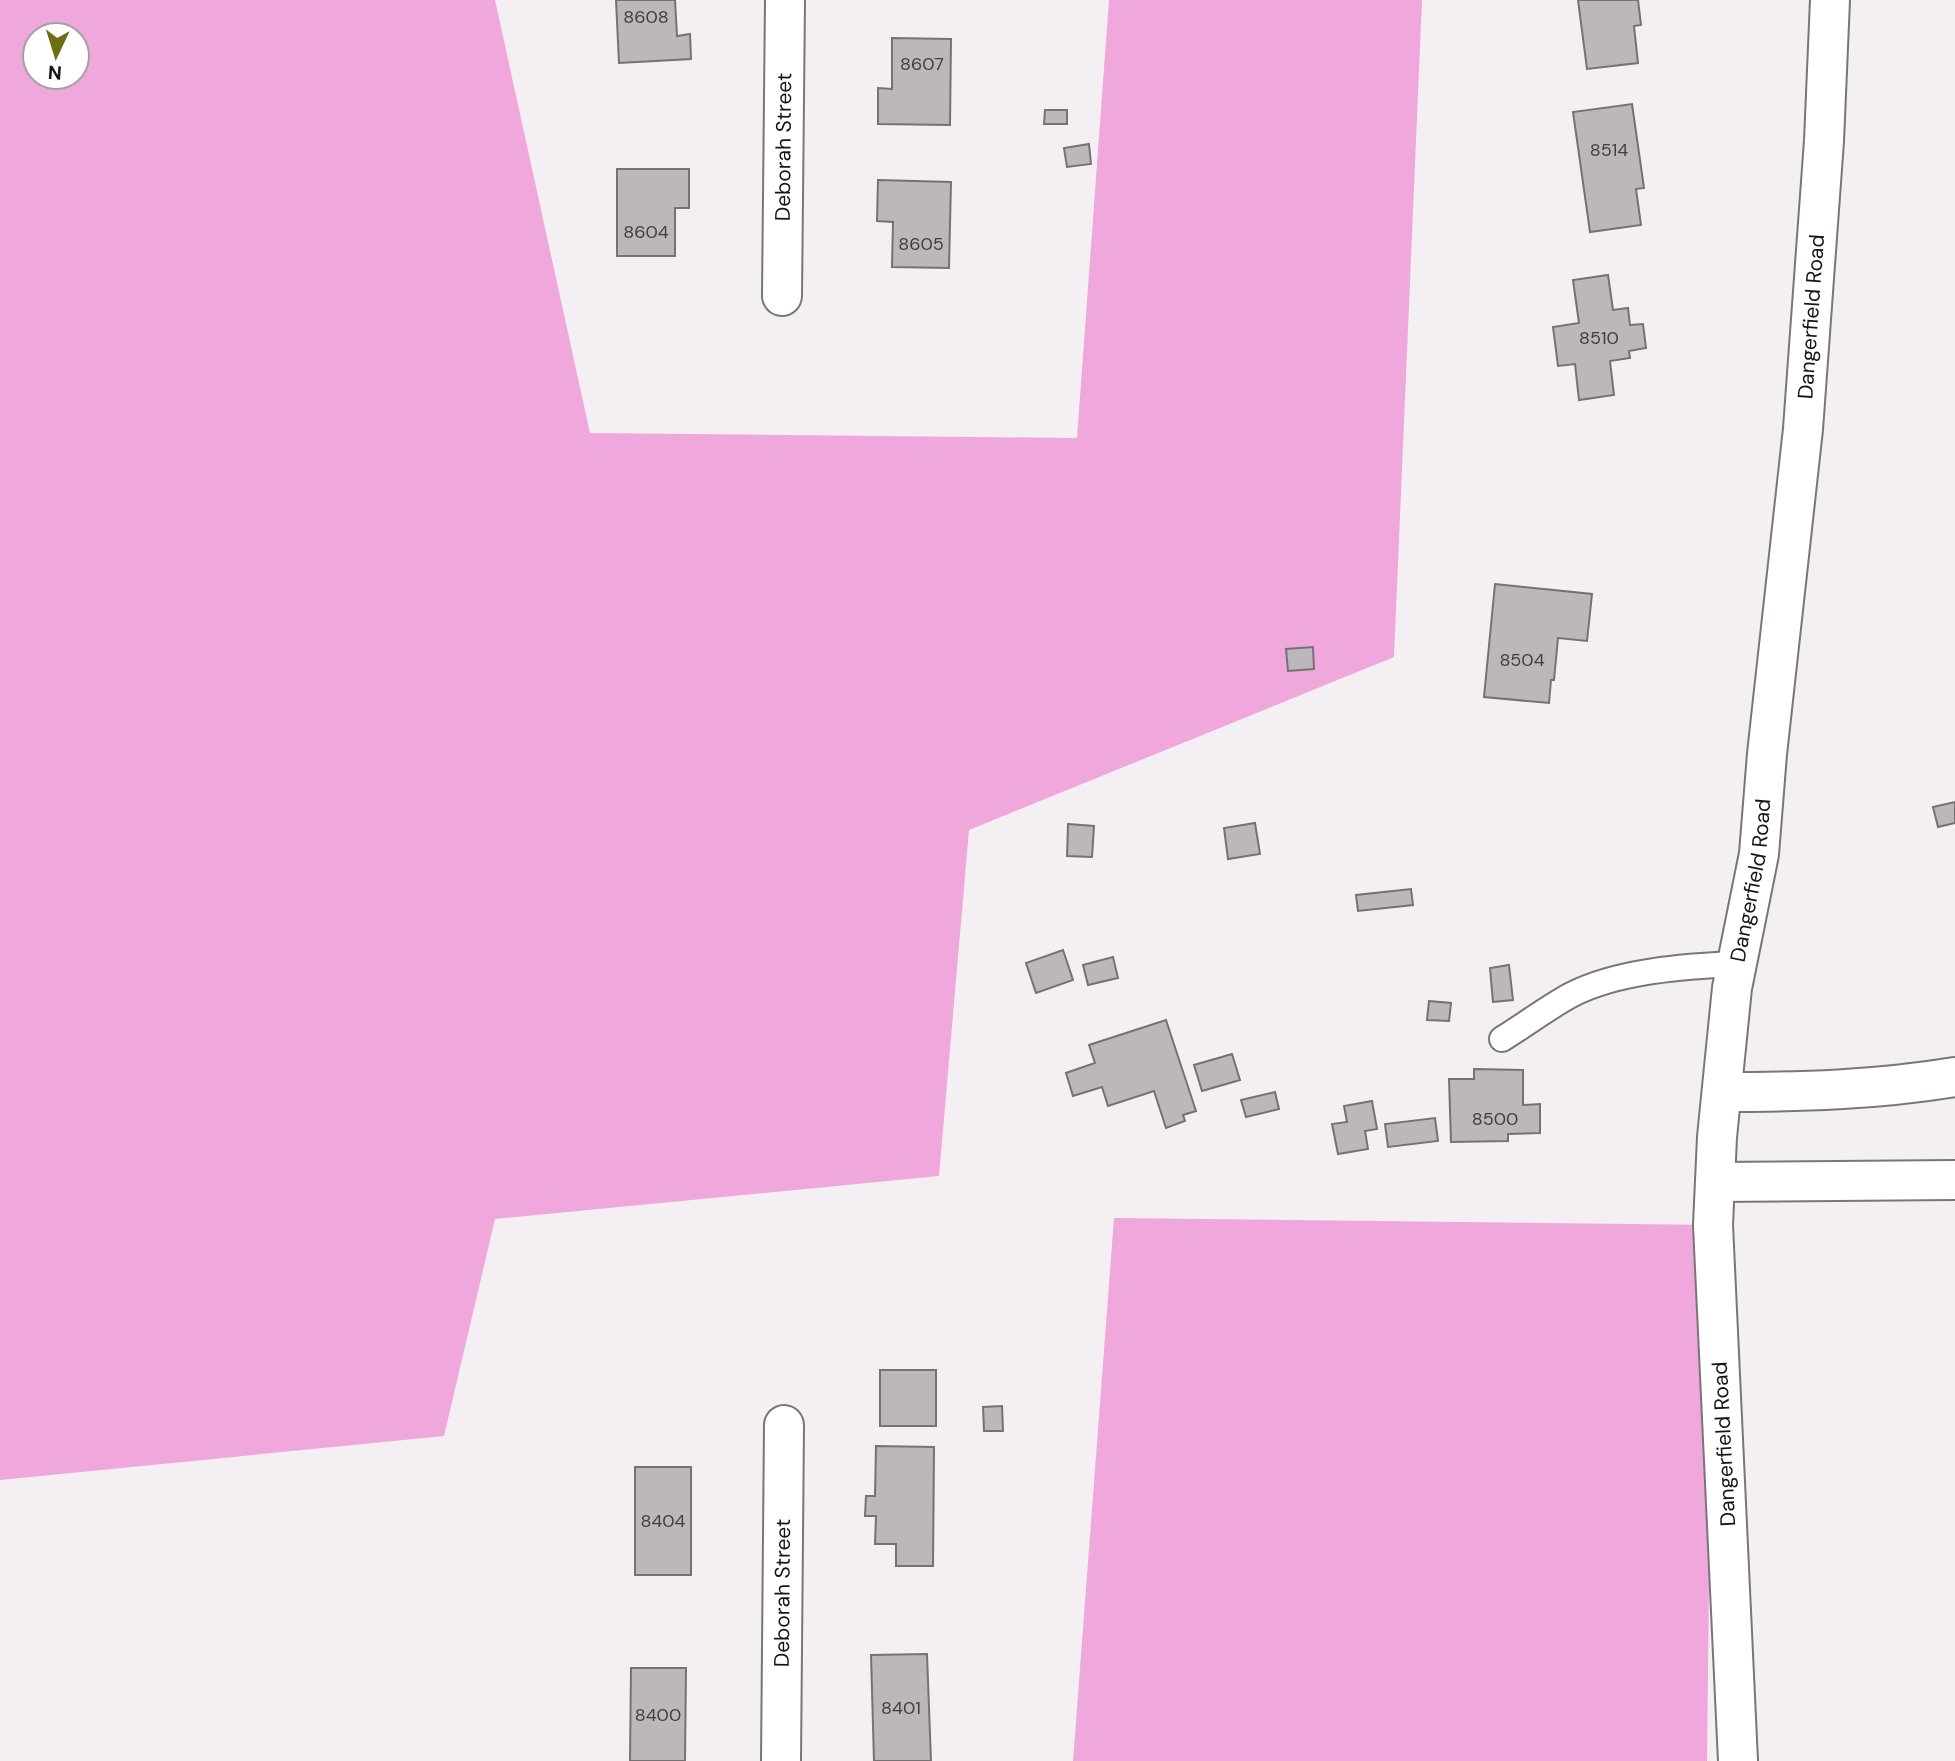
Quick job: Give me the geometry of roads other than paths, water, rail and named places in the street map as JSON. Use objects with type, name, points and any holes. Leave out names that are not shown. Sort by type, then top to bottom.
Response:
[{"type":"street","name":"Deborah Street","points":[[782,296],[785,0]]},
{"type":"street","name":"Dangerfield Road","points":[[1738,1761],[1713,1226],[1715,1182],[1732,988],[1759,854],[1803,429],[1825,141],[1830,0]]},
{"type":"street","points":[[1722,1093],[1831,1092],[1916,1084],[1955,1077]]},
{"type":"street","points":[[1715,1182],[1955,1180]]},
{"type":"street","name":"Deborah Street","points":[[781,1761],[784,1425]]},
{"type":"lane","points":[[1502,1039],[1573,994],[1612,981],[1670,969],[1737,964]]}]
